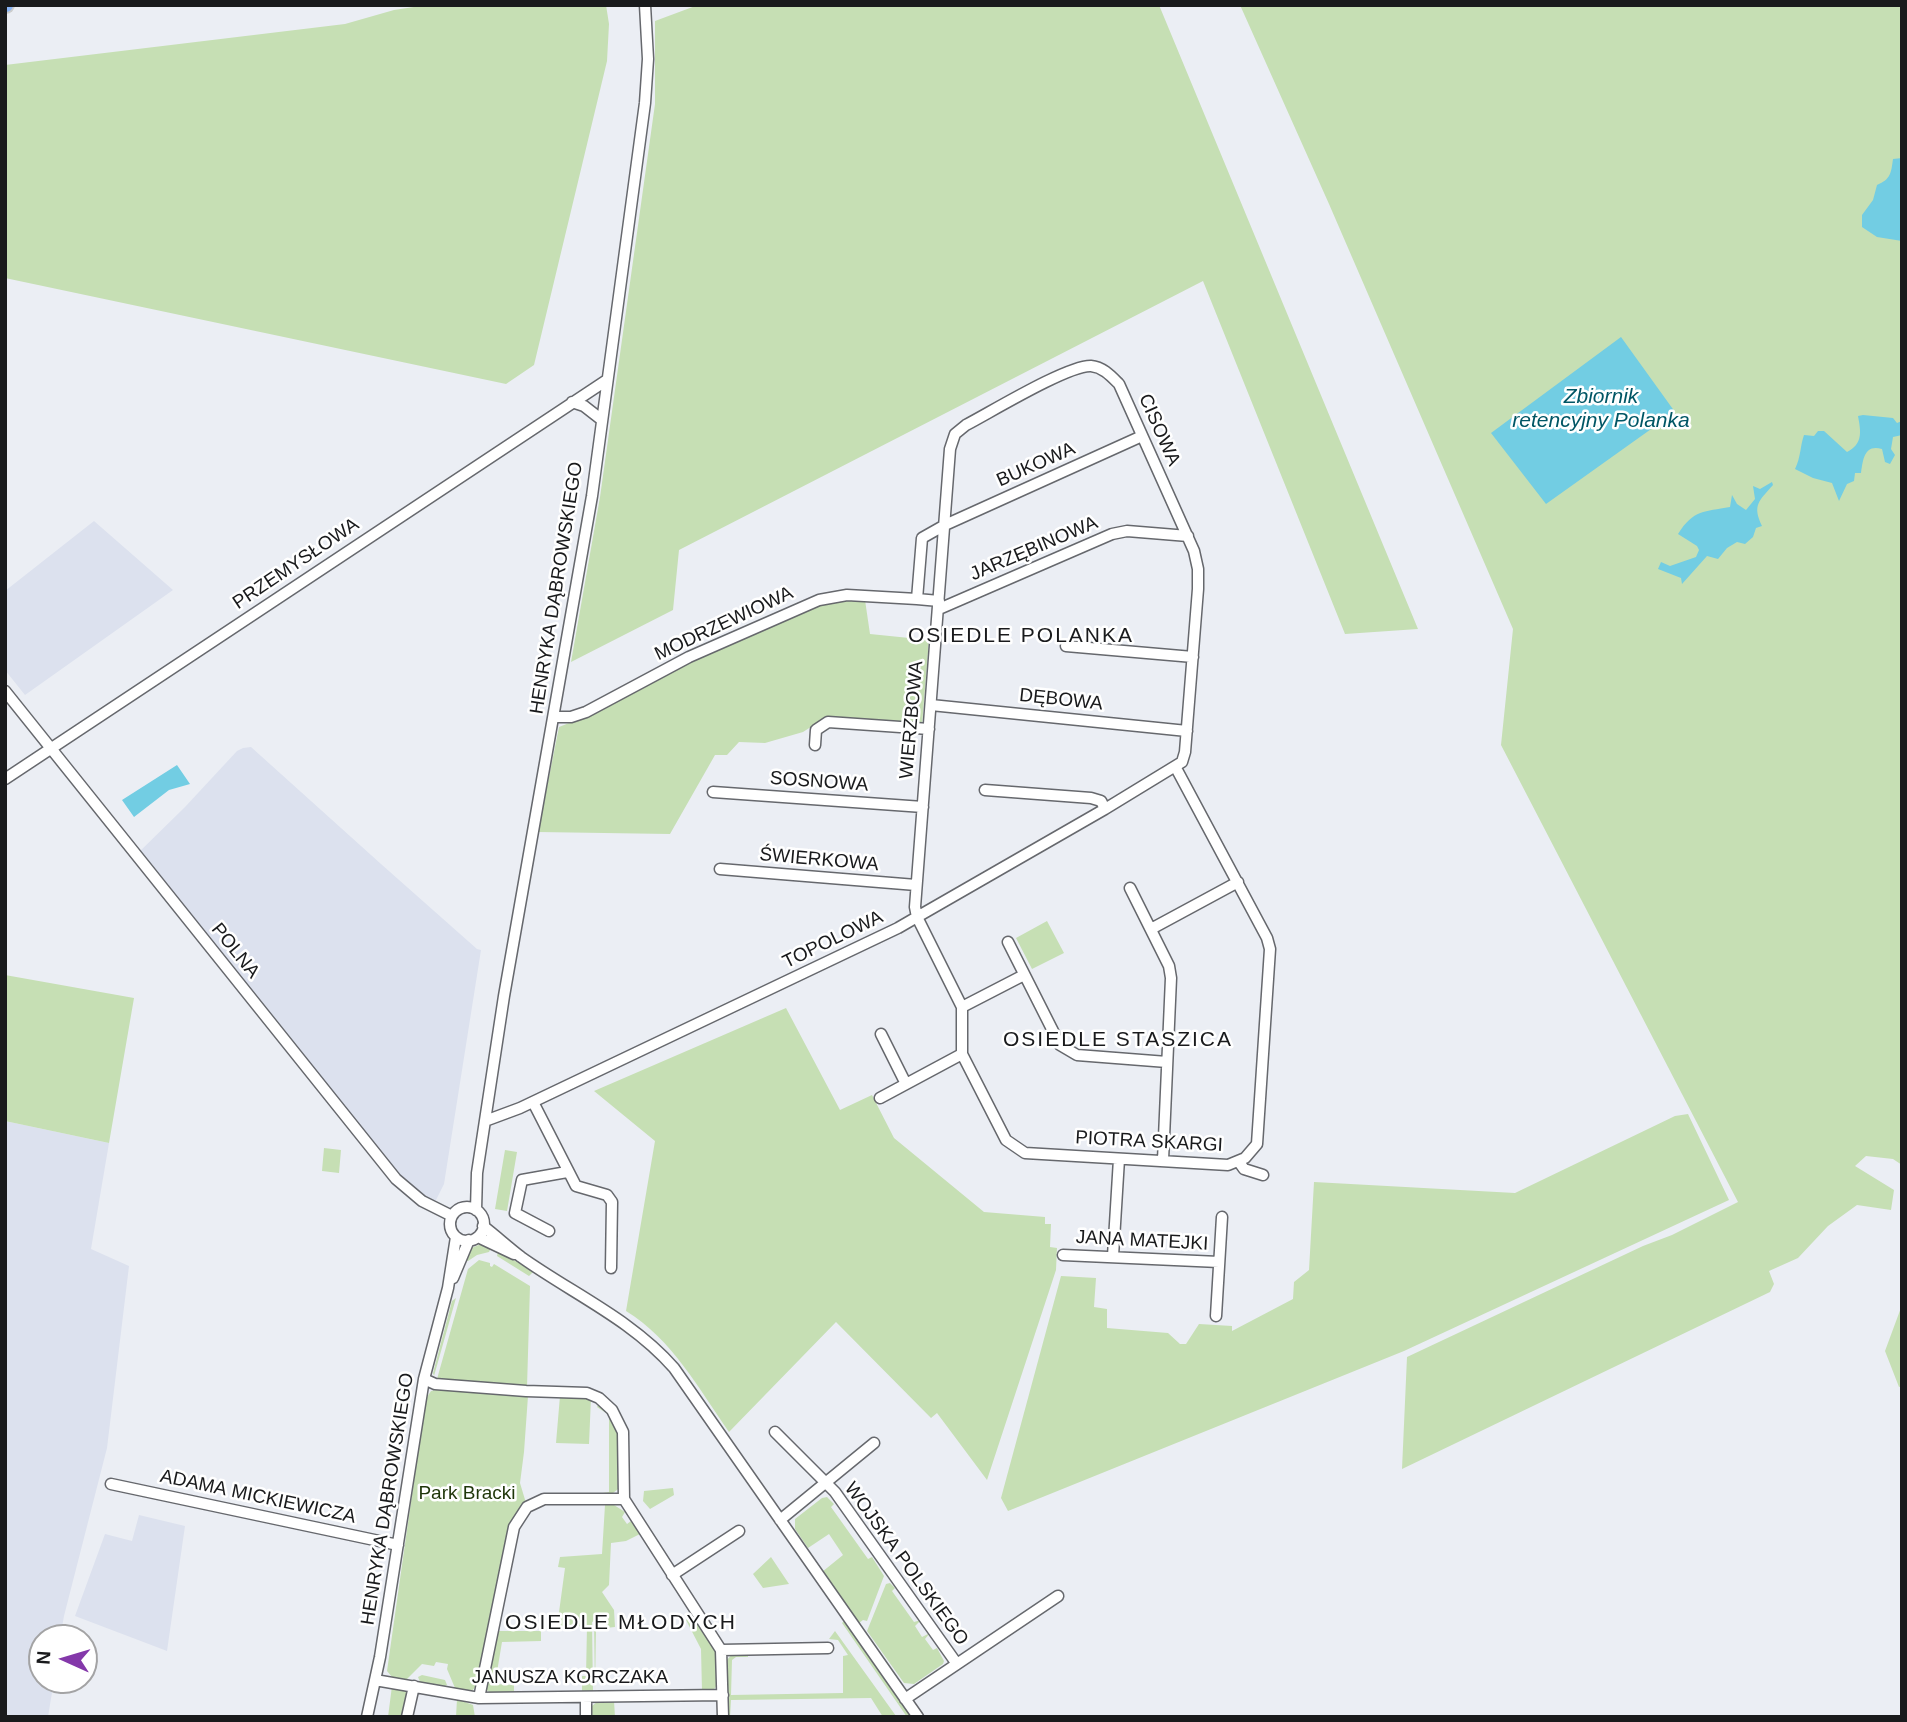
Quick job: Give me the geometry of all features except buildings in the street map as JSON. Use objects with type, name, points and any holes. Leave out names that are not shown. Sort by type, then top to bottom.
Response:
[{"type":"street","name":"HENRYKA DĄBROWSKIEGO","points":[[478,1173],[519,908],[592,496],[645,103],[648,59],[645,5]]},
{"type":"street","name":"CISOWA","points":[[945,525],[950,449],[956,434],[966,425],[1068,372],[1091,366],[1105,370],[1119,384],[1188,536],[1198,569],[1187,731],[1179,765]]},
{"type":"street","name":"PRZEMYSŁOWA","points":[[5,779],[607,380]]},
{"type":"street","points":[[572,402],[602,420]]},
{"type":"street","name":"BUKOWA","points":[[917,598],[922,538],[945,525],[1142,436]]},
{"type":"street","name":"WIERZBOWA","points":[[917,917],[916,885],[945,525]]},
{"type":"street","name":"JARZĘBINOWA","points":[[939,605],[1112,534],[1127,531],[1188,536]]},
{"type":"street","name":"MODRZEWIOWA","points":[[554,717],[571,717],[586,712],[689,657],[819,600],[847,595],[917,598],[939,605]]},
{"type":"street","points":[[1066,646],[1194,657]]},
{"type":"street","name":"POLNA","points":[[5,691],[396,1179],[422,1201],[452,1216]]},
{"type":"street","name":"DĘBOWA","points":[[931,705],[1187,731]]},
{"type":"street","points":[[815,745],[816,730],[828,722],[929,729]]},
{"type":"street","name":"TOPOLOWA","points":[[485,1121],[491,1121],[533,1102],[800,976],[917,917],[1179,765]]},
{"type":"street","name":"PIOTRA SKARGI","points":[[917,917],[962,1007],[962,1054],[1006,1140],[1025,1153],[1228,1165],[1239,1162],[1251,1153],[1259,1139],[1270,949],[1267,938],[1179,765]]},
{"type":"street","points":[[985,790],[1091,798],[1101,801],[1105,809]]},
{"type":"street","name":"SOSNOWA","points":[[713,792],[923,807]]},
{"type":"street","name":"ŚWIERKOWA","points":[[720,869],[916,885]]},
{"type":"street","points":[[1150,929],[1238,882]]},
{"type":"street","points":[[1130,888],[1169,966],[1171,978],[1163,1160]]},
{"type":"street","points":[[1008,942],[1060,1045],[1077,1055],[1167,1062]]},
{"type":"street","points":[[962,1007],[1024,975]]},
{"type":"street","points":[[881,1034],[906,1084]]},
{"type":"street","points":[[880,1098],[962,1054]]},
{"type":"street","points":[[533,1102],[576,1186],[607,1195],[612,1202],[611,1268]]},
{"type":"street","points":[[1113,1256],[1119,1159]]},
{"type":"street","points":[[1239,1162],[1244,1169],[1263,1175]]},
{"type":"street","points":[[549,1231],[515,1213],[522,1180],[567,1172]]},
{"type":"street","points":[[448,1288],[456,1237],[450,1227],[452,1216],[465,1207],[478,1173]]},
{"type":"street","points":[[476,1210],[478,1173]]},
{"type":"street","points":[[465,1207],[476,1210],[482,1217],[483,1227],[522,1257],[629,1325],[660,1352],[674,1368],[918,1717]]},
{"type":"street","points":[[1216,1316],[1222,1217]]},
{"type":"street","points":[[448,1288],[473,1238],[483,1227]]},
{"type":"street","points":[[456,1237],[473,1238],[522,1257]]},
{"type":"street","name":"JANA MATEJKI","points":[[1063,1255],[1219,1262]]},
{"type":"street","name":"HENRYKA DĄBROWSKIEGO","points":[[367,1717],[424,1379],[448,1288]]},
{"type":"street","points":[[424,1379],[435,1384],[587,1393],[599,1398],[612,1410],[623,1432],[624,1499],[721,1650],[723,1717]]},
{"type":"street","name":"WOJSKA POLSKIEGO","points":[[775,1432],[835,1492],[957,1664]]},
{"type":"street","name":"WOJSKA POLSKIEGO","points":[[780,1520],[874,1443]]},
{"type":"street","name":"ADAMA MICKIEWICZA","points":[[111,1484],[398,1545]]},
{"type":"street","points":[[478,1698],[514,1527],[527,1507],[544,1499],[624,1499]]},
{"type":"street","points":[[672,1575],[739,1531]]},
{"type":"street","name":"WOJSKA POLSKIEGO","points":[[905,1699],[1058,1596]]},
{"type":"street","points":[[721,1650],[828,1648]]},
{"type":"street","name":"JANUSZA KORCZAKA","points":[[375,1680],[478,1698],[723,1695]]},
{"type":"street","points":[[407,1717],[414,1686]]},
{"type":"street","points":[[586,1697],[586,1717]]},
{"type":"shaded area","points":[[94,521],[173,590],[25,695],[5,670],[5,591]]},
{"type":"shaded area","points":[[251,747],[481,950],[444,1184],[436,1200],[422,1201],[413,1195],[136,855],[237,751]]},
{"type":"shaded area","points":[[5,1121],[109,1143],[91,1249],[129,1266],[107,1448],[63,1624],[28,1624],[28,1694],[52,1694],[48,1717],[5,1717]]},
{"type":"shaded area","points":[[139,1515],[185,1526],[167,1651],[75,1616],[105,1534],[132,1541]]},
{"type":"green space","points":[[427,5],[606,5],[609,24],[607,61],[534,365],[506,384],[5,278],[5,65],[345,24],[394,10]]},
{"type":"green space","points":[[698,5],[1159,5],[1418,629],[1345,634],[1203,281],[679,550],[673,610],[571,662],[600,497],[655,104],[655,21]]},
{"type":"green space","points":[[1240,5],[1902,5],[1902,1165],[1893,1159],[1866,1156],[1855,1166],[1894,1190],[1891,1210],[1857,1205],[1828,1226],[1798,1258],[1769,1271],[1774,1284],[1770,1292],[1402,1469],[1407,1357],[1738,1202],[1501,745],[1513,629]]},
{"type":"green space","points":[[854,599],[865,600],[870,634],[929,640],[922,725],[828,716],[803,732],[765,743],[739,742],[727,755],[715,755],[670,834],[538,832],[559,727],[694,658],[816,606]]},
{"type":"green space","points":[[1047,921],[1064,953],[1032,969],[1016,938]]},
{"type":"green space","points":[[5,975],[134,998],[109,1143],[5,1121]]},
{"type":"green space","points":[[786,1008],[840,1110],[872,1095],[894,1138],[984,1212],[1045,1217],[1045,1224],[1051,1224],[1050,1247],[1057,1248],[1056,1270],[987,1480],[937,1413],[931,1418],[836,1322],[729,1432],[671,1350],[642,1322],[626,1311],[655,1141],[594,1091]]},
{"type":"green space","points":[[1688,1114],[1729,1200],[1404,1351],[1008,1511],[1001,1498],[1061,1276],[1096,1278],[1094,1307],[1107,1309],[1107,1328],[1168,1333],[1180,1344],[1186,1344],[1199,1324],[1232,1326],[1232,1331],[1293,1299],[1294,1282],[1309,1270],[1314,1182],[1515,1193],[1675,1116]]},
{"type":"green space","points":[[324,1148],[341,1150],[339,1173],[322,1171]]},
{"type":"green space","points":[[505,1150],[517,1152],[507,1211],[495,1209]]},
{"type":"green space","points":[[481,1244],[491,1248],[489,1252],[468,1261],[464,1260],[469,1249]]},
{"type":"green space","points":[[498,1252],[534,1271],[529,1276],[497,1256]]},
{"type":"green space","points":[[479,1260],[490,1263],[492,1267],[494,1264],[530,1286],[527,1387],[437,1379],[468,1269]]},
{"type":"green space","points":[[456,1298],[434,1376],[452,1301]]},
{"type":"green space","points":[[1902,1305],[1902,1386],[1899,1387],[1885,1351]]},
{"type":"green space","name":"Park Bracki","points":[[431,1391],[528,1396],[520,1483],[526,1503],[514,1517],[510,1530],[476,1686],[471,1692],[455,1688],[447,1669],[448,1664],[422,1664],[406,1680],[392,1677],[387,1671],[421,1431],[427,1397]]},
{"type":"green space","points":[[560,1396],[591,1398],[589,1444],[556,1443]]},
{"type":"green space","points":[[599,1403],[610,1414],[617,1430],[618,1489],[608,1497],[603,1497],[603,1493],[609,1492],[609,1415],[597,1407]]},
{"type":"green space","points":[[673,1488],[674,1495],[650,1509],[643,1501],[644,1491]]},
{"type":"green space","points":[[827,1497],[834,1504],[831,1507],[868,1559],[872,1557],[884,1576],[867,1621],[859,1623],[822,1572],[843,1555],[829,1534],[808,1548],[795,1529],[795,1519]]},
{"type":"green space","points":[[605,1505],[614,1505],[625,1512],[622,1517],[627,1524],[631,1521],[640,1534],[626,1541],[611,1543],[609,1585],[602,1592],[614,1610],[615,1627],[596,1629],[595,1692],[594,1621],[592,1622],[593,1692],[582,1692],[582,1676],[586,1676],[587,1626],[557,1627],[565,1568],[558,1567],[560,1557],[602,1554]]},
{"type":"green space","points":[[771,1557],[789,1584],[763,1588],[753,1574]]},
{"type":"green space","points":[[890,1583],[895,1588],[892,1591],[914,1622],[921,1620],[915,1626],[922,1637],[930,1633],[925,1639],[933,1650],[937,1648],[944,1661],[914,1684],[904,1683],[867,1631],[886,1584]]},
{"type":"green space","points":[[693,1614],[716,1649],[718,1685],[714,1689],[702,1691],[701,1649],[686,1620]]},
{"type":"green space","points":[[844,1621],[911,1717],[907,1717],[842,1623]]},
{"type":"green space","points":[[496,1631],[541,1631],[541,1641],[502,1642],[495,1684],[514,1685],[514,1693],[491,1693],[485,1689]]},
{"type":"green space","points":[[835,1631],[896,1716],[883,1717],[871,1698],[731,1700],[730,1717],[727,1717],[727,1660],[732,1654],[748,1653],[748,1657],[736,1657],[732,1660],[731,1695],[843,1693],[843,1656],[848,1655],[838,1640],[829,1639]]},
{"type":"green space","points":[[422,1675],[445,1680],[447,1685],[443,1687],[420,1682],[418,1677]]},
{"type":"green space","points":[[392,1686],[405,1689],[408,1694],[402,1717],[388,1717]]},
{"type":"green space","points":[[457,1699],[473,1705],[475,1717],[456,1717]]},
{"type":"green space","points":[[598,1701],[614,1701],[615,1717],[591,1717],[592,1706]]},
{"type":"water","points":[[1902,158],[1902,241],[1877,237],[1862,227],[1862,215],[1873,200],[1877,185],[1890,175],[1893,159]]},
{"type":"water","name":"Zbiornik retencyjny Polanka","points":[[1621,337],[1675,412],[1546,504],[1491,433]]},
{"type":"water","points":[[1858,416],[1893,418],[1897,423],[1902,421],[1902,435],[1893,437],[1891,449],[1895,455],[1890,464],[1885,462],[1882,449],[1868,451],[1861,473],[1855,473],[1854,481],[1847,484],[1839,501],[1832,483],[1795,469],[1804,435],[1814,436],[1818,431],[1824,431],[1847,452],[1858,441]]},
{"type":"water","points":[[1772,482],[1773,485],[1757,508],[1762,526],[1756,528],[1753,537],[1745,544],[1737,542],[1727,548],[1718,559],[1707,556],[1682,584],[1681,578],[1658,569],[1661,562],[1670,566],[1696,557],[1699,550],[1697,546],[1678,534],[1689,520],[1706,511],[1730,507],[1732,495],[1737,504],[1746,510],[1755,499],[1753,486],[1760,489]]},
{"type":"water","points":[[177,765],[190,784],[169,790],[134,817],[122,800]]},
{"type":"district","name":"OSIEDLE POLANKA","points":[[1021,636]]},
{"type":"district","name":"OSIEDLE STASZICA","points":[[1118,1040]]},
{"type":"district","name":"OSIEDLE MŁODYCH","points":[[621,1623]]}]
